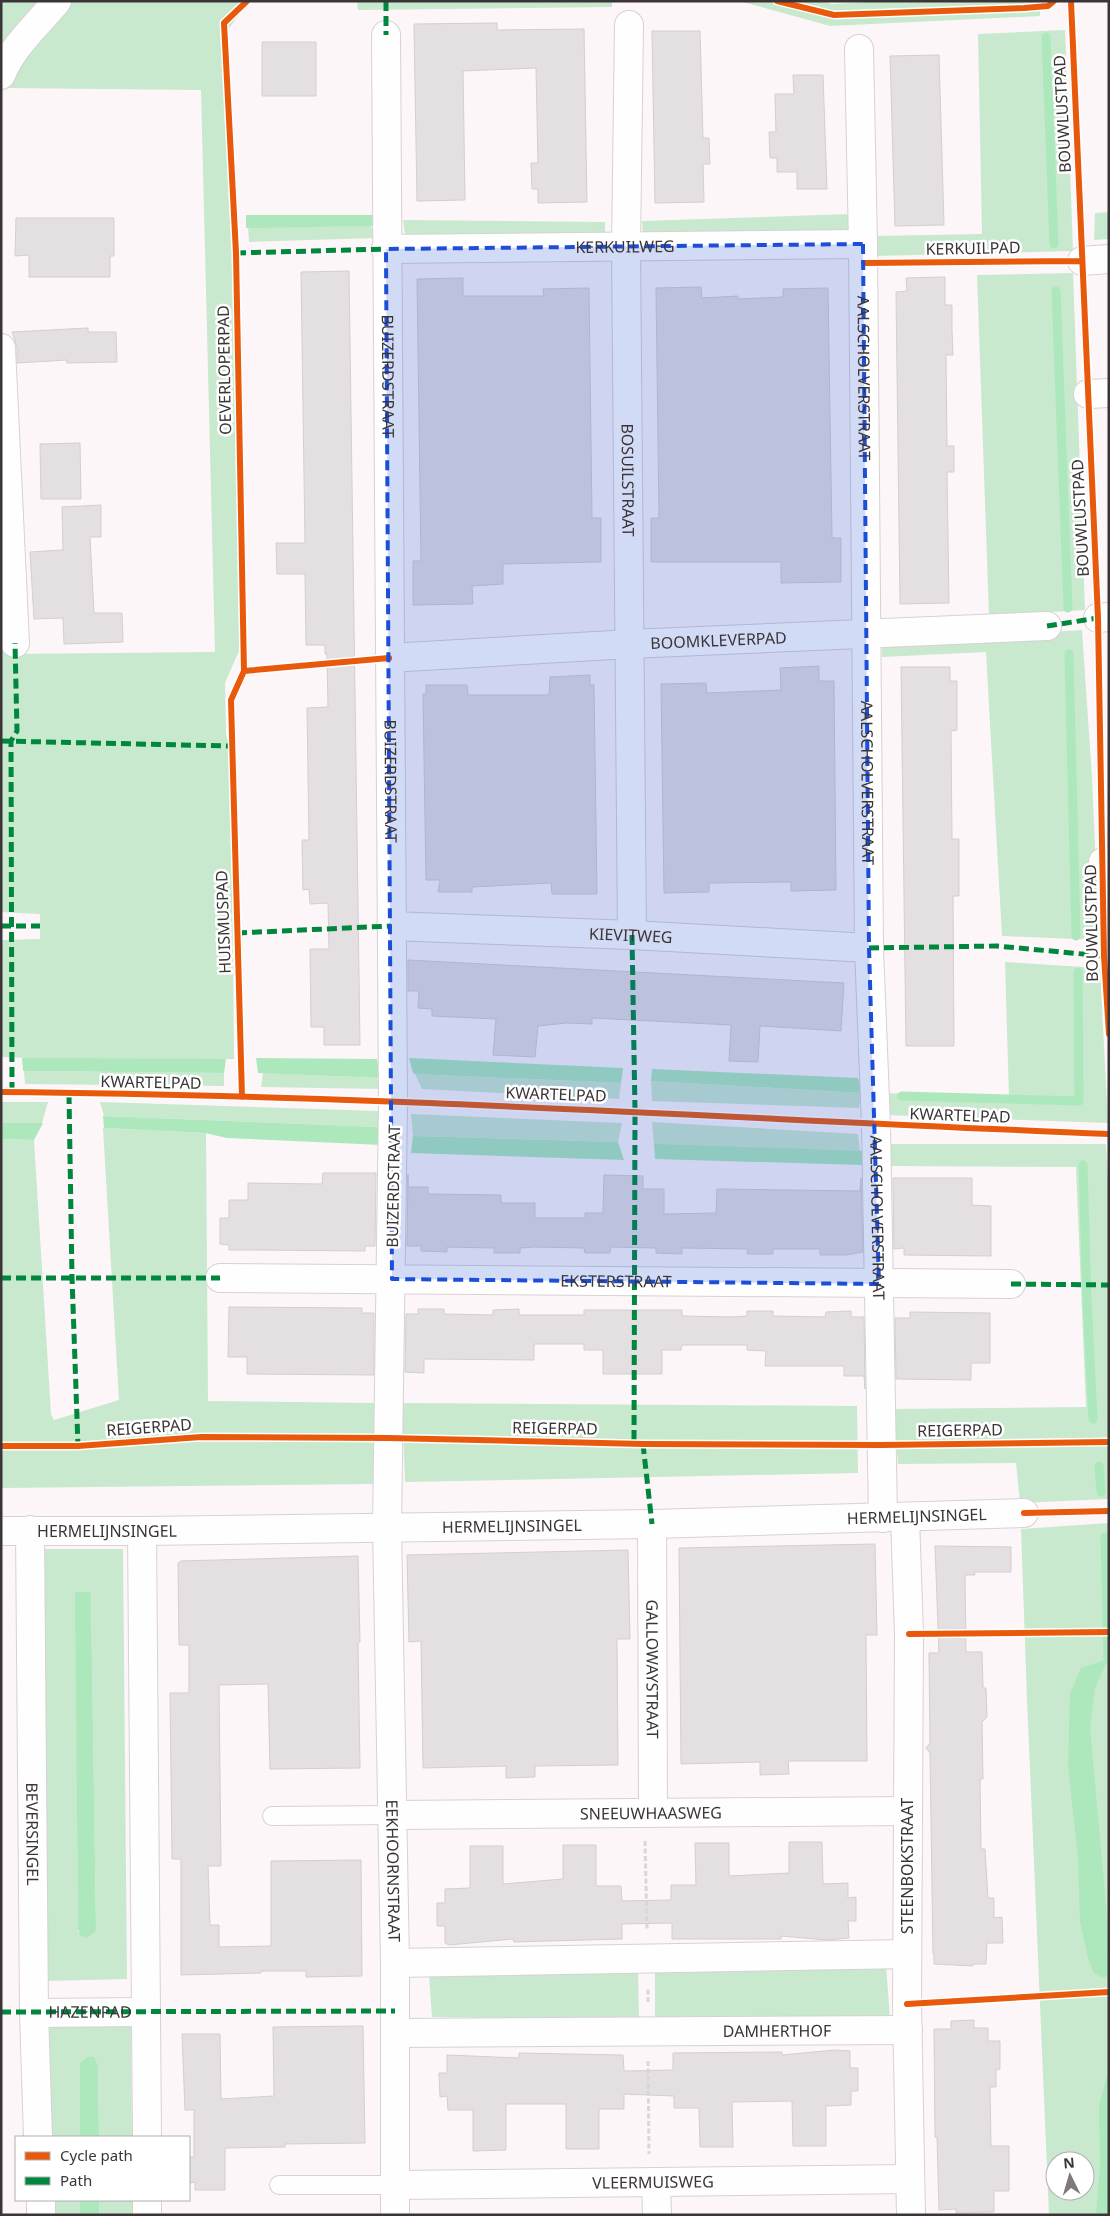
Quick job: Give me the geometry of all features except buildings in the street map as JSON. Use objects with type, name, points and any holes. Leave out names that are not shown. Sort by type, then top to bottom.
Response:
[{"type":"street","points":[[1,75],[5,65],[21,43],[58,1]]},
{"type":"street","name":"BOSUILSTRAAT","points":[[629,25],[626,246],[632,935]]},
{"type":"street","name":"BUIZERDSTRAAT","points":[[386,34],[393,1103],[387,1527]]},
{"type":"street","name":"AALSCHOLVERSTRAAT","points":[[859,48],[864,244],[869,948],[879,1284],[894,1517]]},
{"type":"street","name":"KERKUILWEG","points":[[386,248],[864,244]]},
{"type":"street","points":[[1,348],[15,643]]},
{"type":"street","name":"BOOMKLEVERPAD","points":[[389,658],[630,644],[1047,626]]},
{"type":"street","name":"KIEVITWEG","points":[[391,926],[632,935],[869,948]]},
{"type":"street","name":"EKSTERSTRAAT","points":[[220,1278],[1011,1284]]},
{"type":"street","name":"HERMELIJNSINGEL","points":[[1,1531],[142,1531],[652,1524],[1024,1513]]},
{"type":"street","name":"STEENBOKSTRAAT","points":[[894,1517],[909,1634],[907,1954],[911,2215]]},
{"type":"street","name":"GALLOWAYSTRAAT","points":[[649,1813],[652,1524]]},
{"type":"street","name":"EEKHOORNSTRAAT","points":[[387,1527],[395,1963],[395,2215]]},
{"type":"street","name":"BEVERSINGEL","points":[[30,1530],[34,2013],[38,2136]]},
{"type":"street","points":[[142,1531],[147,2136]]},
{"type":"street","name":"SNEEUWHAASWEG","points":[[392,1815],[908,1811]]},
{"type":"street","points":[[395,1963],[907,1954]]},
{"type":"street","name":"HAZENPAD","points":[[34,2013],[146,2012]]},
{"type":"street","name":"DAMHERTHOF","points":[[395,2034],[908,2030]]},
{"type":"street","name":"VLEERMUISWEG","points":[[395,2185],[910,2179]]},
{"type":"street","points":[[653,2182],[657,2215]]},
{"type":"street","points":[[41,2201],[41,2215]]},
{"type":"street","points":[[147,2201],[147,2215]]},
{"type":"lane","points":[[272,1816],[392,1815]]},
{"type":"lane","points":[[279,2185],[395,2185]]},
{"type":"path","points":[[649,1813],[648,2032],[653,2182]]},
{"type":"highlighted area","points":[[863,244],[869,948],[879,1284],[392,1279],[386,249]]},
{"type":"shaded area","points":[[1,1],[45,1],[1,61]]},
{"type":"shaded area","points":[[74,1],[249,1],[227,31],[243,642],[225,683],[226,735],[231,746],[234,1059],[54,1059],[1,1057],[1,940],[40,939],[40,914],[1,912],[1,584],[6,654],[215,652],[201,90],[3,88],[33,45]]},
{"type":"shaded area","points":[[357,1],[612,1],[612,7],[358,10]]},
{"type":"shaded area","points":[[739,1],[822,1],[832,4],[889,1],[1040,1],[1040,16],[830,26]]},
{"type":"shaded area","points":[[1065,30],[1073,251],[875,256],[874,236],[982,234],[978,34]]},
{"type":"shaded area","points":[[1109,212],[1109,239],[1094,240],[1095,213]]},
{"type":"shaded area","points":[[851,214],[851,231],[643,234],[642,221]]},
{"type":"shaded area","points":[[246,215],[373,215],[374,226],[246,228]]},
{"type":"shaded area","points":[[403,220],[605,222],[605,236],[405,234]]},
{"type":"shaded area","points":[[371,226],[376,238],[249,242],[248,227]]},
{"type":"shaded area","points":[[1073,273],[1085,610],[989,616],[977,275]]},
{"type":"shaded area","points":[[1082,630],[1092,777],[1099,940],[1002,936],[986,652],[882,657],[882,646],[986,636]]},
{"type":"shaded area","points":[[1005,962],[1100,968],[1108,1123],[885,1115],[886,1093],[1009,1097]]},
{"type":"shaded area","points":[[22,1058],[226,1059],[224,1073],[23,1071]]},
{"type":"shaded area","points":[[256,1058],[377,1059],[380,1078],[258,1073]]},
{"type":"shaded area","points":[[409,1058],[623,1068],[621,1083],[415,1074],[413,1073]]},
{"type":"shaded area","points":[[652,1069],[858,1078],[862,1093],[651,1081]]},
{"type":"shaded area","points":[[24,1071],[224,1073],[224,1086],[25,1084]]},
{"type":"shaded area","points":[[263,1073],[377,1078],[382,1089],[261,1087]]},
{"type":"shaded area","points":[[415,1074],[621,1083],[619,1099],[422,1089]]},
{"type":"shaded area","points":[[651,1081],[861,1093],[859,1108],[652,1101]]},
{"type":"shaded area","points":[[1,1102],[48,1102],[42,1123],[1,1123]]},
{"type":"shaded area","points":[[100,1102],[379,1111],[379,1127],[104,1116]]},
{"type":"shaded area","points":[[411,1114],[622,1123],[618,1142],[413,1136]]},
{"type":"shaded area","points":[[103,1116],[379,1127],[383,1145],[227,1138],[205,1133],[104,1128]]},
{"type":"shaded area","points":[[652,1122],[858,1134],[860,1151],[654,1145]]},
{"type":"shaded area","points":[[1,1123],[43,1123],[34,1140],[1,1139]]},
{"type":"shaded area","points":[[103,1128],[206,1133],[208,1401],[375,1403],[374,1484],[1,1488],[1,1139],[34,1140],[51,1414],[54,1420],[119,1400]]},
{"type":"shaded area","points":[[413,1136],[618,1142],[624,1160],[411,1153]]},
{"type":"shaded area","points":[[654,1144],[864,1151],[863,1165],[655,1159]]},
{"type":"shaded area","points":[[886,1144],[1106,1144],[1109,1195],[1109,1499],[1020,1503],[1016,1463],[898,1464],[894,1409],[1086,1407],[1076,1167],[887,1166]]},
{"type":"shaded area","points":[[402,1403],[857,1406],[858,1473],[405,1482]]},
{"type":"shaded area","points":[[1109,1523],[1109,2215],[1049,2215],[1048,2201],[1095,2201],[1095,2151],[1046,2151],[1021,1529]]},
{"type":"shaded area","points":[[39,1549],[123,1549],[127,1979],[44,1981]],"holes":[[[76,1592],[90,1592],[96,1928],[78,1932]]]},
{"type":"shaded area","points":[[75,1592],[90,1592],[91,1594],[96,1928],[95,1932],[86,1938],[81,1936],[78,1929]]},
{"type":"shaded area","points":[[1108,1659],[1095,1688],[1090,1728],[1106,1904],[1109,1975],[1103,1978],[1094,1973],[1089,1962],[1080,1922],[1078,1857],[1068,1766],[1070,1693],[1081,1668]]},
{"type":"shaded area","points":[[886,1965],[890,2018],[655,2021],[655,1968]]},
{"type":"shaded area","points":[[638,1969],[639,2019],[432,2017],[429,1975]]},
{"type":"shaded area","points":[[131,2023],[132,2136],[99,2136],[98,2066],[80,2063],[80,2136],[47,2136],[46,2025]]},
{"type":"shaded area","points":[[87,2057],[94,2057],[98,2066],[99,2136],[80,2136],[80,2063]]},
{"type":"shaded area","points":[[1109,2068],[1109,2215],[1096,2215],[1100,2166],[1099,2106]]},
{"type":"shaded area","points":[[48,2201],[80,2201],[80,2215],[48,2215]]},
{"type":"shaded area","points":[[80,2201],[99,2201],[99,2215],[80,2215]]},
{"type":"shaded area","points":[[99,2201],[132,2201],[132,2215],[99,2215]]},
{"type":"waterway","points":[[1046,37],[1054,244]]},
{"type":"waterway","points":[[1056,291],[1068,608]]},
{"type":"waterway","points":[[1069,654],[1076,936]]},
{"type":"waterway","points":[[902,1096],[1079,1101],[1078,972]]},
{"type":"waterway","points":[[1083,1165],[1093,1419]]},
{"type":"waterway","points":[[1099,1466],[1101,1492]]},
{"type":"waterway","points":[[1105,1537],[1108,1659]]},
{"type":"marked path","points":[[386,1],[386,35]]},
{"type":"marked path","points":[[236,253],[386,249]]},
{"type":"marked path","points":[[1047,626],[1098,618]]},
{"type":"marked path","points":[[12,1092],[11,741],[17,731],[15,643]]},
{"type":"marked path","points":[[1,741],[231,746]]},
{"type":"marked path","points":[[1,926],[40,926]]},
{"type":"marked path","points":[[237,933],[391,926]]},
{"type":"marked path","points":[[632,935],[635,1111],[634,1443]]},
{"type":"marked path","points":[[869,948],[997,946],[1104,956]]},
{"type":"marked path","points":[[69,1094],[72,1277],[78,1446]]},
{"type":"marked path","points":[[1,1278],[220,1278]]},
{"type":"marked path","points":[[1011,1284],[1109,1285]]},
{"type":"marked path","points":[[643,1444],[652,1524]]},
{"type":"marked path","points":[[1,2012],[395,2011]]},
{"type":"cycle path","name":"OEVERLOPERPAD","points":[[242,1097],[231,700],[244,671],[236,253],[224,23],[247,1]]},
{"type":"cycle path","points":[[777,1],[834,15],[1024,8],[1048,6],[1054,1]]},
{"type":"cycle path","name":"BOUWLUSTPAD","points":[[1071,1],[1098,618],[1104,956],[1109,1034]]},
{"type":"cycle path","name":"KERKUILPAD","points":[[864,263],[1082,261]]},
{"type":"cycle path","points":[[244,671],[389,658]]},
{"type":"cycle path","name":"KWARTELPAD","points":[[1,1092],[140,1094],[555,1108],[1109,1134]]},
{"type":"cycle path","name":"REIGERPAD","points":[[1,1446],[78,1446],[201,1437],[388,1438],[643,1444],[881,1445],[1109,1442]]},
{"type":"cycle path","points":[[1024,1513],[1109,1511]]},
{"type":"cycle path","points":[[909,1634],[1109,1632]]},
{"type":"cycle path","points":[[907,2004],[1109,1992]]}]
